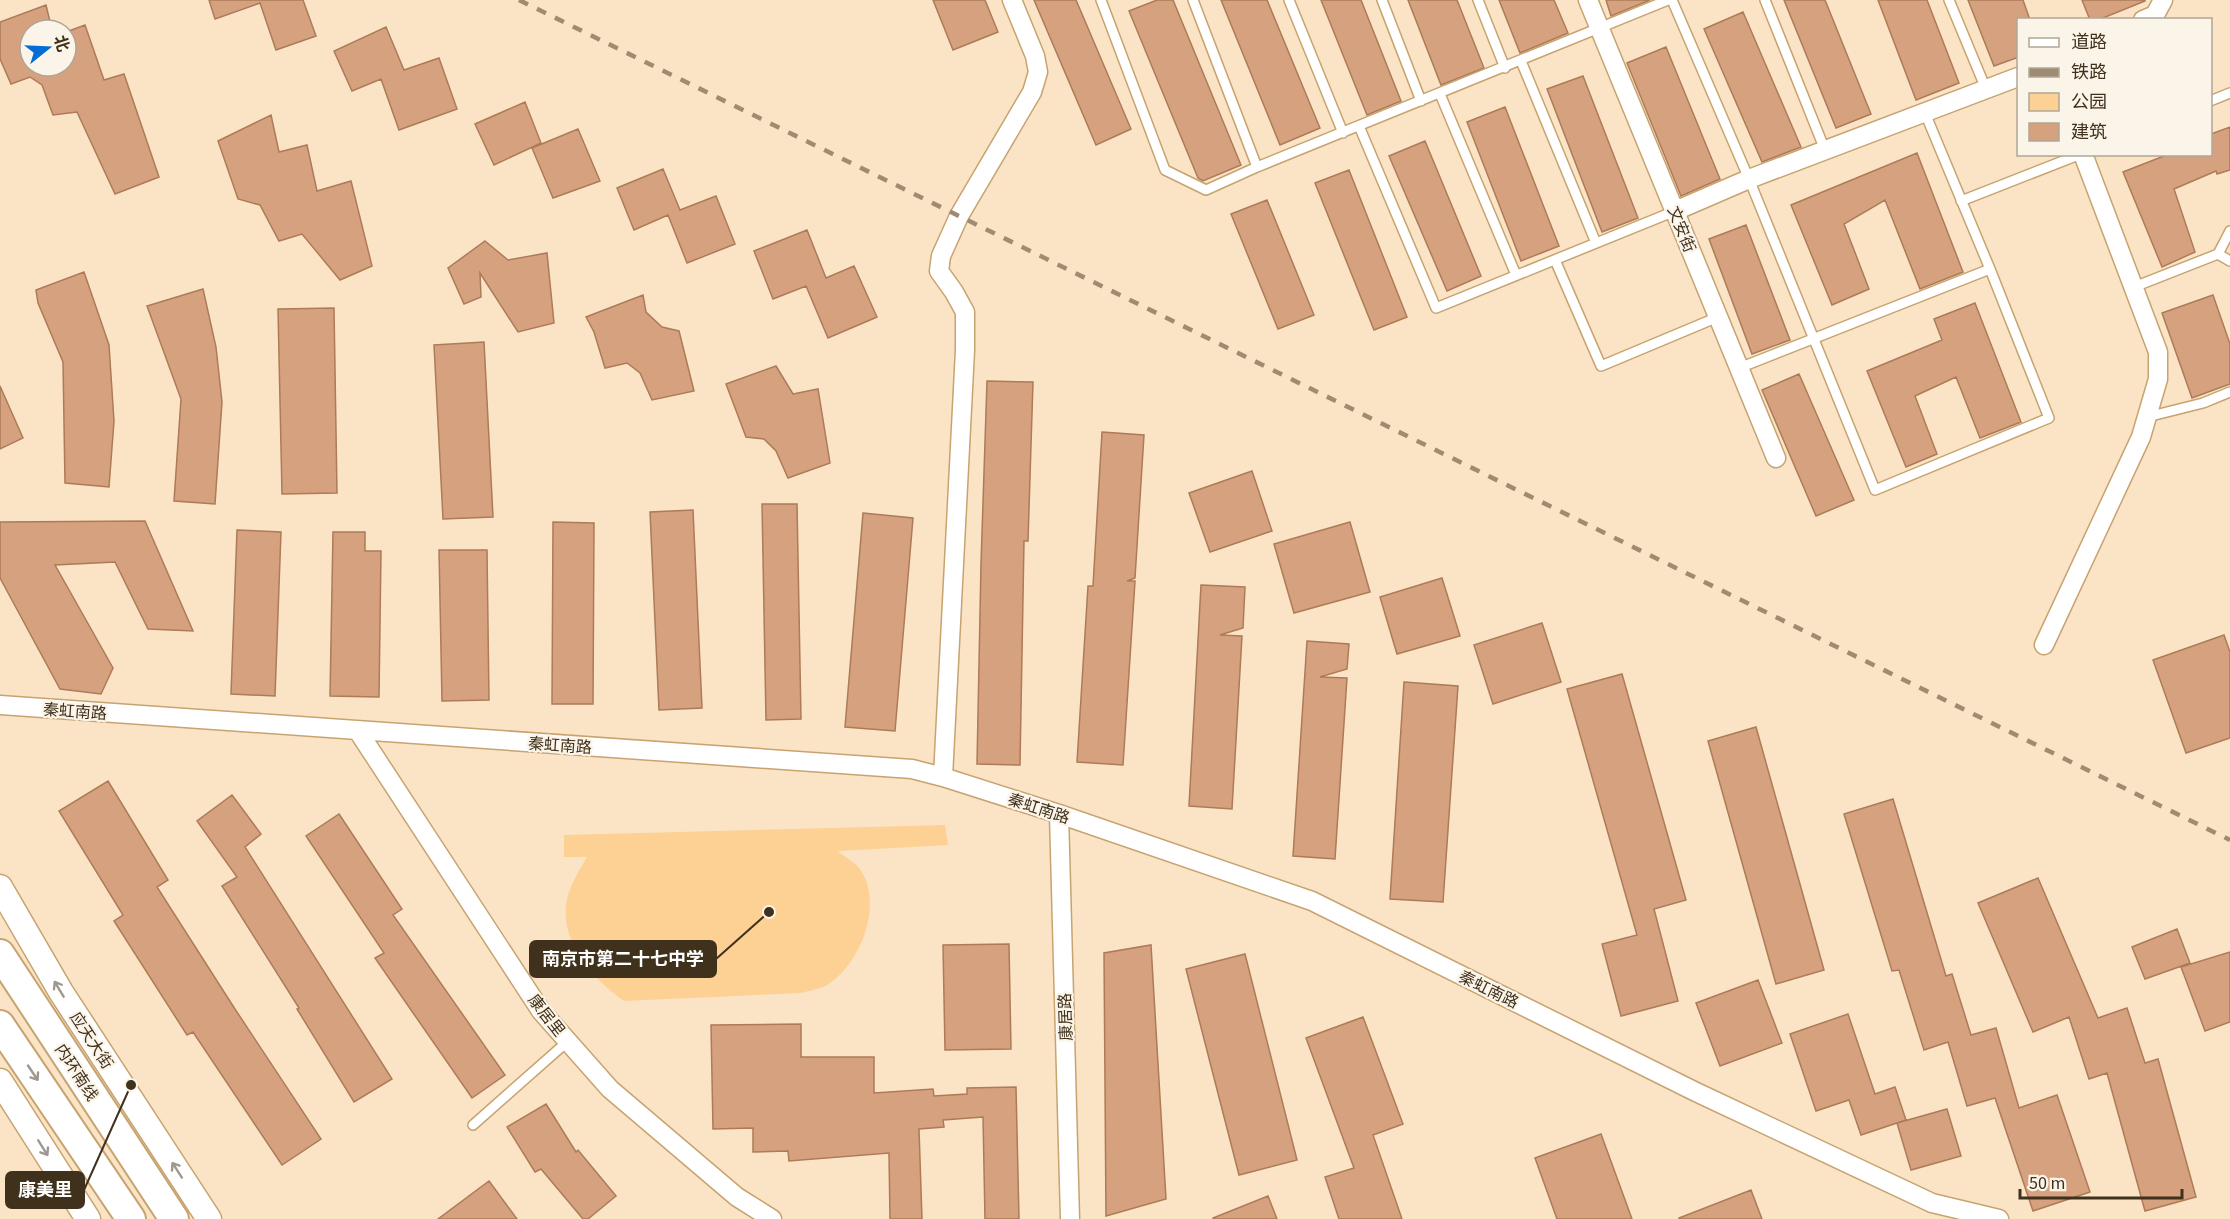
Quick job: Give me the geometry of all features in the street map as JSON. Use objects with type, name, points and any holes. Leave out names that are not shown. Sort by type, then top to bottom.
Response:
[{"type":"highway","name":"内环南线","points":[[0,954],[174,1219]]},
{"type":"highway","points":[[0,1025],[131,1219]]},
{"type":"main road","name":"应天大街","points":[[0,887],[61,992],[209,1219]]},
{"type":"main road","points":[[0,1081],[88,1219]]},
{"type":"street","points":[[943,777],[965,312],[939,272],[940,256],[959,216],[1032,92],[1038,72],[1035,56],[1012,0]]},
{"type":"street","name":"文安街","points":[[1588,0],[1776,458]]},
{"type":"street","points":[[2148,18],[2155,15],[2161,1]]},
{"type":"street","points":[[1675,211],[1749,179],[2017,78]]},
{"type":"street","points":[[2044,645],[2141,438],[2158,379],[2158,352],[2083,156]]},
{"type":"street","name":"秦虹南路","points":[[0,705],[912,769],[1059,814],[1312,902],[1685,1087],[1932,1203],[1999,1219]]},
{"type":"street","name":"康居里","points":[[358,731],[541,1011],[610,1089],[737,1197],[772,1219]]},
{"type":"street","name":"康居路","points":[[1059,814],[1070,1219]]},
{"type":"lane","points":[[1101,0],[1165,170],[1206,190],[1257,167],[1670,0],[1749,179],[1875,490],[2049,418],[1924,112]]},
{"type":"lane","points":[[1193,0],[1257,167]]},
{"type":"lane","points":[[1289,0],[1343,133]]},
{"type":"lane","points":[[1382,0],[1421,101]]},
{"type":"lane","points":[[1478,0],[1505,68]]},
{"type":"lane","points":[[1765,0],[1825,150]]},
{"type":"lane","points":[[1949,0],[1986,89]]},
{"type":"lane","points":[[1521,61],[1596,243]]},
{"type":"lane","points":[[2212,101],[2230,93]]},
{"type":"lane","points":[[1440,94],[1516,275]]},
{"type":"lane","points":[[1359,126],[1436,308],[1675,211]]},
{"type":"lane","points":[[1961,201],[2077,156]]},
{"type":"lane","points":[[2134,287],[2218,254],[2230,231]]},
{"type":"lane","points":[[2218,254],[2230,261]]},
{"type":"lane","points":[[1555,260],[1601,366],[1719,318]]},
{"type":"lane","points":[[1739,368],[1990,269]]},
{"type":"lane","points":[[2147,417],[2203,403],[2230,392]]},
{"type":"lane","points":[[472,1125],[568,1041]]},
{"type":"green space","points":[[945,825],[948,845],[838,851],[858,866],[867,883],[870,899],[869,916],[859,948],[850,963],[827,985],[814,990],[800,993],[624,1001],[589,969],[572,942],[567,927],[568,895],[587,857],[564,857],[564,835]]},
{"type":"building","points":[[209,0],[303,0],[316,36],[276,50],[260,3],[215,19]]},
{"type":"building","points":[[933,0],[985,0],[998,32],[953,50]]},
{"type":"building","points":[[1034,0],[1076,0],[1131,129],[1096,145]]},
{"type":"building","points":[[1157,0],[1173,0],[1241,165],[1203,181],[1198,178],[1129,11]]},
{"type":"building","points":[[1221,0],[1267,0],[1320,128],[1280,145]]},
{"type":"building","points":[[1321,0],[1361,0],[1401,101],[1367,115]]},
{"type":"building","points":[[1408,0],[1457,0],[1484,68],[1441,85]]},
{"type":"building","points":[[1499,0],[1554,0],[1568,33],[1520,53]]},
{"type":"building","points":[[1606,0],[1650,0],[1611,16]]},
{"type":"building","points":[[1784,0],[1825,0],[1871,114],[1836,128]]},
{"type":"building","points":[[1878,0],[1927,0],[1959,83],[1916,100]]},
{"type":"building","points":[[1968,0],[2023,0],[2029,18],[2017,18],[2017,58],[1994,66]]},
{"type":"building","points":[[2082,0],[2145,0],[2103,18],[2089,18]]},
{"type":"building","points":[[46,5],[49,18],[18,18],[18,78],[27,78],[11,84],[0,59],[0,22]]},
{"type":"building","points":[[1743,12],[1801,147],[1762,162],[1704,29]]},
{"type":"building","points":[[85,25],[104,80],[124,74],[159,177],[115,194],[77,112],[53,115],[42,85],[32,78],[78,78],[78,28]]},
{"type":"building","points":[[386,27],[404,70],[439,58],[457,109],[399,130],[381,79],[352,91],[334,51]]},
{"type":"building","points":[[1666,47],[1720,179],[1681,196],[1627,63]]},
{"type":"building","points":[[1583,76],[1638,218],[1602,232],[1547,89]]},
{"type":"building","points":[[525,102],[541,143],[494,165],[475,124]]},
{"type":"building","points":[[1505,107],[1559,246],[1521,261],[1467,122]]},
{"type":"building","points":[[271,115],[279,152],[307,145],[317,191],[351,181],[372,266],[340,280],[302,234],[279,241],[260,205],[238,199],[218,141]]},
{"type":"building","points":[[2230,127],[2230,170],[2217,174],[2216,171],[2174,189],[2195,252],[2162,267],[2123,172],[2164,156],[2212,156],[2212,134]]},
{"type":"building","points":[[578,129],[600,181],[553,198],[532,148]]},
{"type":"building","points":[[1425,141],[1481,276],[1447,291],[1389,156]]},
{"type":"building","points":[[1917,153],[1963,272],[1920,289],[1885,200],[1844,224],[1869,289],[1832,305],[1791,205]]},
{"type":"building","points":[[663,169],[680,210],[716,196],[735,244],[687,263],[668,215],[634,230],[617,188]]},
{"type":"building","points":[[1349,170],[1407,317],[1374,330],[1315,183]]},
{"type":"building","points":[[1267,200],[1314,315],[1278,329],[1231,214]]},
{"type":"building","points":[[1746,225],[1790,340],[1752,354],[1709,239]]},
{"type":"building","points":[[807,230],[826,278],[854,266],[877,317],[828,338],[806,286],[773,299],[754,251]]},
{"type":"building","points":[[485,241],[508,260],[547,253],[554,323],[518,332],[480,273],[481,297],[464,304],[448,268]]},
{"type":"building","points":[[84,272],[109,345],[114,421],[109,487],[65,483],[63,362],[38,303],[36,290]]},
{"type":"building","points":[[203,289],[216,347],[222,402],[215,504],[174,501],[181,399],[147,306]]},
{"type":"building","points":[[643,295],[646,312],[662,327],[679,331],[694,391],[652,400],[640,373],[627,363],[605,368],[594,332],[586,317]]},
{"type":"building","points":[[2213,295],[2230,344],[2230,384],[2192,398],[2162,313]]},
{"type":"building","points":[[1975,303],[2021,422],[1980,438],[1956,377],[1915,396],[1937,454],[1906,467],[1867,371],[1942,340],[1934,319]]},
{"type":"building","points":[[334,308],[337,493],[282,494],[278,309]]},
{"type":"building","points":[[484,342],[493,517],[443,519],[434,345]]},
{"type":"building","points":[[776,366],[793,394],[818,389],[830,463],[788,478],[776,451],[764,439],[746,437],[726,384]]},
{"type":"building","points":[[1799,374],[1854,500],[1816,516],[1762,390]]},
{"type":"building","points":[[987,381],[1033,382],[1028,541],[1024,541],[1020,765],[977,764]]},
{"type":"building","points":[[0,386],[23,438],[0,449]]},
{"type":"building","points":[[1102,432],[1144,435],[1135,578],[1127,581],[1135,581],[1123,765],[1077,762],[1088,586],[1093,586]]},
{"type":"building","points":[[1252,471],[1272,531],[1210,552],[1189,493]]},
{"type":"building","points":[[762,504],[797,504],[801,719],[766,720]]},
{"type":"building","points":[[693,510],[702,708],[659,710],[650,512]]},
{"type":"building","points":[[863,513],[913,518],[895,731],[845,727]]},
{"type":"building","points":[[145,521],[193,631],[148,629],[115,562],[55,565],[113,668],[101,694],[60,689],[0,578],[0,522]]},
{"type":"building","points":[[553,522],[594,523],[593,704],[552,704]]},
{"type":"building","points":[[1350,522],[1370,592],[1294,613],[1274,544]]},
{"type":"building","points":[[237,530],[281,532],[275,696],[231,694]]},
{"type":"building","points":[[333,532],[365,532],[365,551],[381,551],[379,697],[330,696]]},
{"type":"building","points":[[439,550],[487,550],[489,700],[442,701]]},
{"type":"building","points":[[1442,578],[1460,636],[1397,654],[1380,597]]},
{"type":"building","points":[[1201,585],[1245,587],[1243,628],[1220,635],[1242,636],[1232,809],[1189,806]]},
{"type":"building","points":[[1542,623],[1561,682],[1493,704],[1474,645]]},
{"type":"building","points":[[2224,635],[2230,652],[2230,738],[2186,753],[2153,660]]},
{"type":"building","points":[[1307,641],[1349,644],[1347,669],[1320,677],[1347,678],[1335,859],[1293,856]]},
{"type":"building","points":[[1622,674],[1686,900],[1654,909],[1678,1001],[1621,1016],[1602,944],[1637,935],[1567,689]]},
{"type":"building","points":[[1404,682],[1458,686],[1443,902],[1390,899]]},
{"type":"building","points":[[1756,727],[1824,970],[1776,984],[1708,741]]},
{"type":"building","points":[[108,781],[168,880],[157,887],[321,1139],[282,1165],[193,1032],[187,1035],[114,921],[123,915],[59,811]]},
{"type":"building","points":[[232,795],[261,834],[245,847],[392,1079],[354,1102],[297,1009],[299,1008],[222,886],[237,877],[197,821]]},
{"type":"building","points":[[1893,799],[1946,976],[1952,974],[1971,1035],[1996,1028],[2019,1108],[2057,1095],[2090,1192],[2033,1211],[1995,1098],[1967,1106],[1948,1042],[1924,1050],[1899,970],[1892,971],[1844,814]]},
{"type":"building","points":[[339,814],[402,909],[393,915],[505,1075],[472,1098],[375,958],[384,953],[306,836]]},
{"type":"building","points":[[2038,878],[2098,1018],[2127,1008],[2145,1063],[2158,1059],[2196,1197],[2145,1211],[2107,1073],[2089,1079],[2069,1017],[2033,1032],[1978,903]]},
{"type":"building","points":[[2177,929],[2190,963],[2145,979],[2132,947]]},
{"type":"building","points":[[1009,944],[1011,1049],[945,1050],[943,945]]},
{"type":"building","points":[[1151,945],[1166,1199],[1106,1216],[1104,953]]},
{"type":"building","points":[[2230,952],[2230,1022],[2205,1031],[2181,967]]},
{"type":"building","points":[[1245,954],[1297,1160],[1239,1175],[1186,969]]},
{"type":"building","points":[[1758,980],[1782,1043],[1720,1066],[1696,1003]]},
{"type":"building","points":[[1848,1014],[1875,1094],[1895,1087],[1906,1120],[1861,1135],[1849,1100],[1816,1111],[1790,1034]]},
{"type":"building","points":[[1363,1017],[1403,1124],[1373,1135],[1402,1219],[1339,1219],[1325,1177],[1354,1168],[1306,1038]]},
{"type":"building","points":[[801,1024],[801,1057],[874,1057],[874,1093],[933,1089],[934,1096],[967,1094],[967,1088],[1016,1087],[1019,1219],[985,1219],[983,1117],[943,1120],[944,1127],[919,1129],[922,1219],[890,1219],[889,1153],[789,1161],[788,1151],[753,1152],[753,1128],[713,1129],[711,1025]]},
{"type":"building","points":[[546,1104],[576,1152],[578,1150],[616,1196],[588,1219],[583,1219],[541,1169],[535,1172],[507,1127]]},
{"type":"building","points":[[1947,1109],[1961,1156],[1911,1170],[1897,1123]]},
{"type":"building","points":[[1601,1134],[1632,1219],[1557,1219],[1535,1158]]},
{"type":"building","points":[[489,1181],[517,1219],[438,1219]]},
{"type":"building","points":[[1751,1190],[1762,1219],[1679,1219],[1679,1218]]},
{"type":"building","points":[[1268,1196],[1277,1219],[1213,1219],[1213,1218]]},
{"type":"railway","points":[[519,0],[2230,840]]},
{"type":"place","name":"南京市第二十七中学","points":[[769,912]]},
{"type":"place","name":"康美里","points":[[131,1085]]}]
